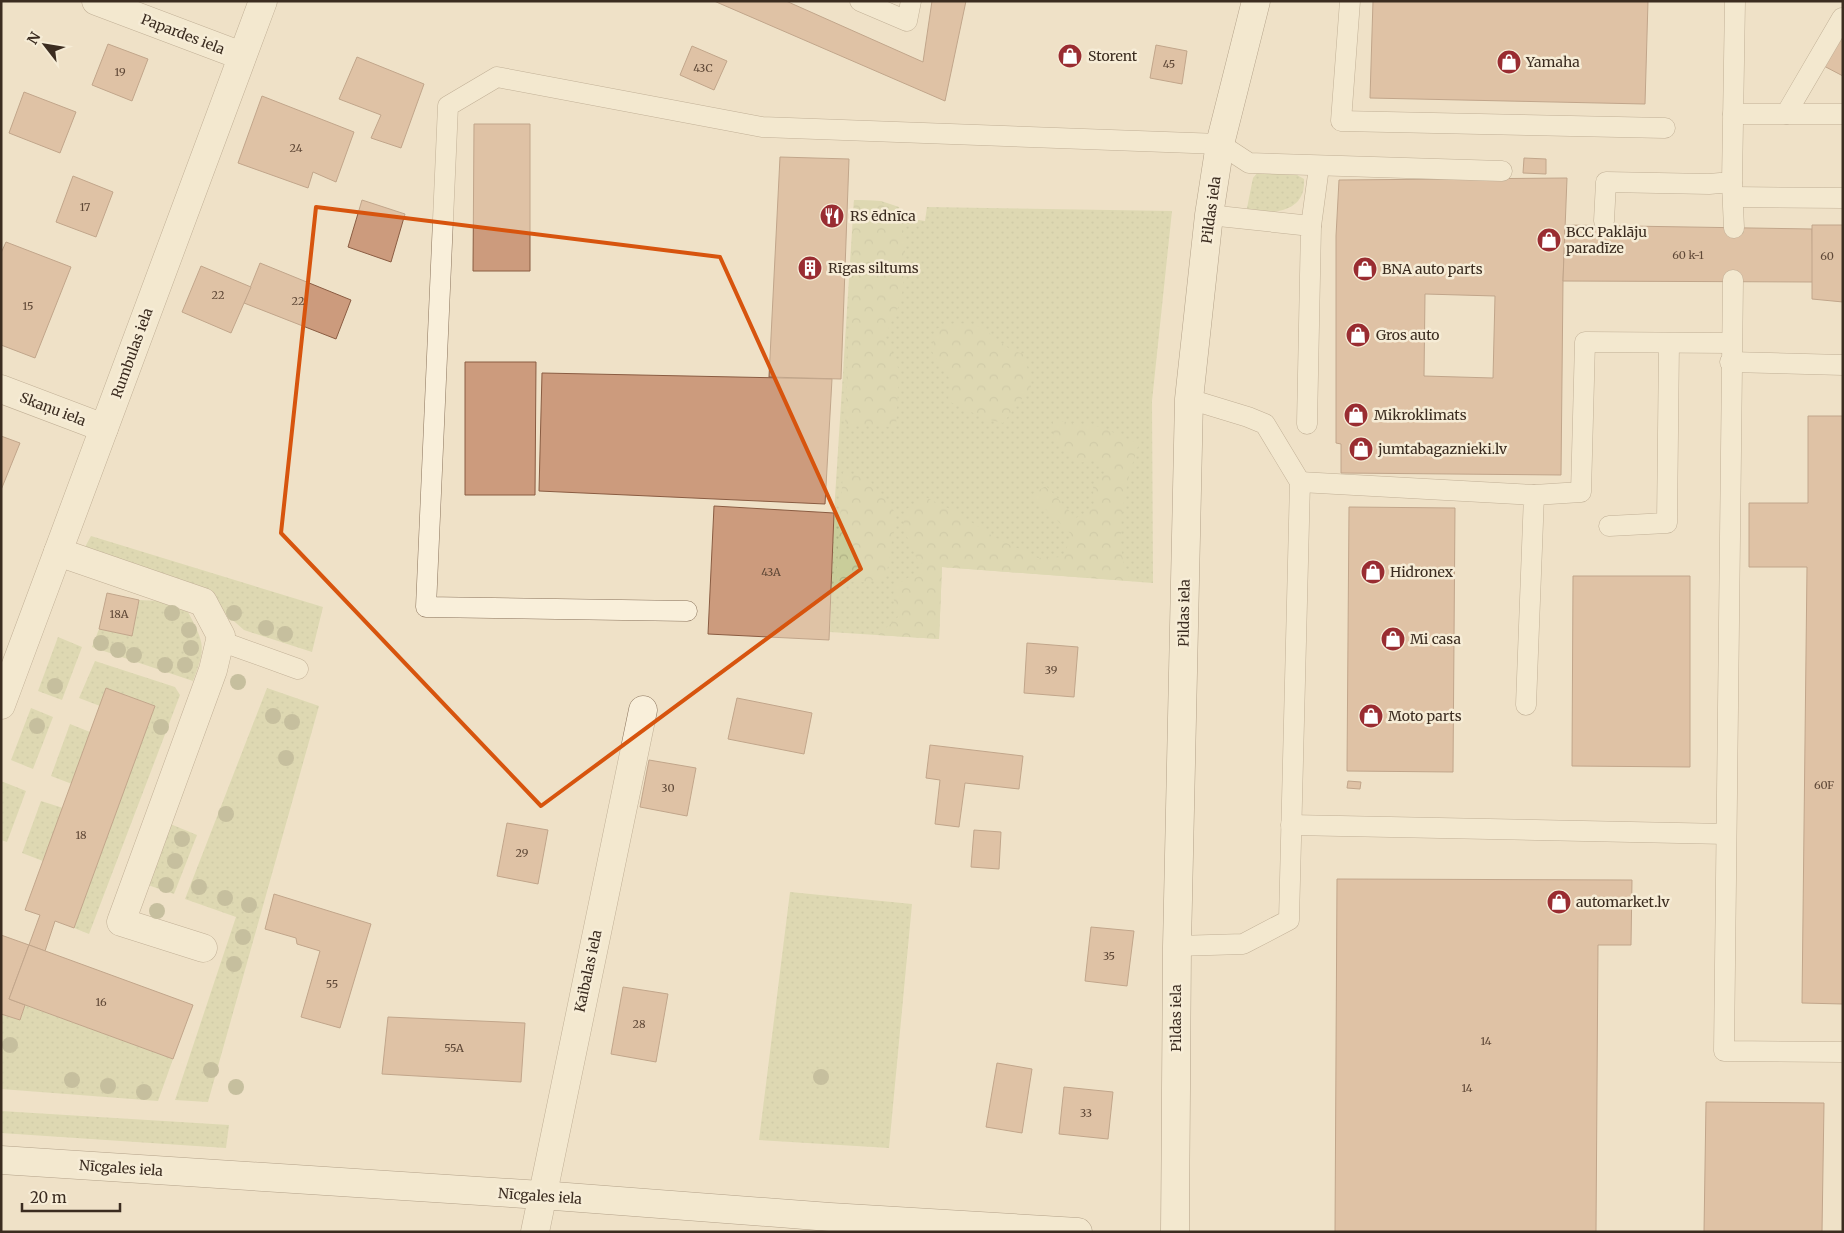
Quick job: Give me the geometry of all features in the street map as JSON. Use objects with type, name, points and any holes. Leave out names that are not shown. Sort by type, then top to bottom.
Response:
[{"type":"street","name":"Papardes iela","points":[[96,1],[242,56]]},
{"type":"street","name":"Rumbulas iela","points":[[1,705],[263,1]]},
{"type":"street","name":"Pildas iela","points":[[1174,1232],[1177,946],[1189,399],[1209,215],[1220,144],[1256,1]]},
{"type":"street","name":"Skaņu iela","points":[[1,389],[104,428]]},
{"type":"street","points":[[58,552],[202,602],[221,636],[213,670],[121,922],[203,948]]},
{"type":"street","name":"Kaibalas iela","points":[[535,1232],[541,1195],[643,710]]},
{"type":"street","name":"Nīcgales iela","points":[[1,1160],[541,1195],[830,1224],[1078,1232]]},
{"type":"lane","points":[[860,1],[907,21],[911,1]]},
{"type":"lane","points":[[1350,1],[1341,121],[1665,128]]},
{"type":"lane","points":[[1734,228],[1733,114],[1735,1]]},
{"type":"lane","points":[[1786,114],[1842,18]]},
{"type":"lane","points":[[687,611],[426,607],[448,106],[497,77],[762,127],[1220,144],[1249,163],[1319,167],[1502,171]]},
{"type":"lane","points":[[1733,114],[1843,114]]},
{"type":"lane","points":[[1307,424],[1311,226],[1319,167]]},
{"type":"lane","points":[[1604,221],[1606,182],[1709,184],[1733,189],[1843,198]]},
{"type":"lane","points":[[1209,215],[1311,226]]},
{"type":"lane","points":[[1733,280],[1724,1051],[1843,1052]]},
{"type":"lane","points":[[1300,482],[1534,495],[1581,492],[1585,342],[1669,343],[1731,353],[1843,365]]},
{"type":"lane","points":[[1609,526],[1667,523],[1669,343]]},
{"type":"lane","points":[[1177,946],[1242,944],[1289,920],[1300,482],[1264,424],[1248,417],[1189,399]]},
{"type":"lane","points":[[1526,705],[1534,495]]},
{"type":"lane","points":[[220,641],[298,669]]},
{"type":"lane","points":[[1291,825],[1726,834]]},
{"type":"highlighted area","points":[[316,207],[720,257],[861,569],[541,806],[281,533]]},
{"type":"green space","points":[[1258,172],[1297,175],[1304,179],[1300,198],[1294,204],[1279,211],[1251,213],[1247,208],[1253,178]]},
{"type":"green space","points":[[854,200],[881,201],[899,207],[900,217],[925,221],[927,207],[1172,211],[1152,401],[1153,583],[942,567],[939,639],[830,632],[834,513]]},
{"type":"green space","points":[[854,200],[881,201],[905,233],[905,270],[901,301],[885,336],[899,370],[896,427],[845,424]]},
{"type":"green space","points":[[955,323],[970,324],[982,328],[1010,349],[1025,354],[1031,387],[1003,423],[986,419],[948,401],[951,381],[931,350],[936,329]]},
{"type":"green space","points":[[1053,420],[1101,427],[1139,444],[1129,476],[1122,514],[1122,551],[1125,567],[1131,581],[942,567],[939,639],[878,635],[898,617],[893,596],[895,586],[925,567],[916,557],[903,528],[905,510],[925,497],[956,512],[994,537],[1038,558],[1064,557],[1071,534],[1031,495],[1046,486],[1076,518],[1094,508],[1093,485],[1108,470],[1096,460],[1078,463],[1053,436]]},
{"type":"green space","points":[[843,472],[868,479],[896,514],[886,578],[863,582],[836,581]]},
{"type":"green space","points":[[91,536],[323,607],[312,652],[244,630],[203,594],[85,547]]},
{"type":"green space","points":[[139,600],[160,601],[188,612],[198,632],[202,646],[200,661],[193,681],[92,647],[99,629],[132,636]]},
{"type":"green space","points":[[58,637],[82,647],[62,700],[38,691]]},
{"type":"green space","points":[[95,661],[175,687],[180,695],[89,934],[74,928],[155,706],[106,688],[100,706],[79,698]]},
{"type":"green space","points":[[267,688],[319,706],[208,1102],[175,1100],[236,917],[185,899]]},
{"type":"green space","points":[[31,708],[53,717],[33,769],[11,760]]},
{"type":"green space","points":[[70,724],[90,732],[72,784],[51,776]]},
{"type":"green space","points":[[1,781],[26,791],[7,842],[1,840]]},
{"type":"green space","points":[[41,801],[63,808],[43,861],[22,853]]},
{"type":"green space","points":[[168,823],[197,835],[174,894],[145,884]]},
{"type":"green space","points":[[790,892],[912,904],[889,1148],[759,1140]]},
{"type":"green space","points":[[25,1005],[173,1059],[158,1101],[1,1089],[1,1014],[20,1020]]},
{"type":"green space","points":[[1,1111],[229,1125],[226,1148],[1,1133]]},
{"type":"building","points":[[714,1],[786,1],[923,62],[932,1],[966,1],[945,101]]},
{"type":"building","name":"Yamaha","points":[[1373,1],[1648,1],[1645,104],[1370,98]]},
{"type":"building","points":[[1843,27],[1843,76],[1822,65]]},
{"type":"building","points":[[108,44],[148,59],[132,101],[92,85]]},
{"type":"building","points":[[1156,45],[1187,51],[1182,84],[1150,78]]},
{"type":"building","points":[[692,46],[727,61],[714,90],[680,75]]},
{"type":"building","points":[[357,57],[424,84],[401,148],[371,138],[381,115],[339,99]]},
{"type":"building","points":[[24,92],[76,112],[60,153],[9,133]]},
{"type":"building","points":[[262,96],[354,132],[336,182],[313,172],[308,188],[238,163]]},
{"type":"building","points":[[474,124],[530,124],[530,271],[473,271]]},
{"type":"building","name":"Rīgas siltums","points":[[780,157],[849,159],[841,379],[769,377]]},
{"type":"building","points":[[1524,158],[1546,159],[1546,174],[1523,173]]},
{"type":"building","points":[[73,176],[113,192],[96,237],[56,222]]},
{"type":"building","points":[[1567,178],[1563,281],[1561,475],[1341,473],[1341,444],[1336,443],[1336,236],[1339,180]],"holes":[[[1425,294],[1495,296],[1493,378],[1424,376]]]},
{"type":"building","points":[[362,200],[405,214],[391,262],[348,247]]},
{"type":"building","points":[[1565,225],[1812,229],[1813,282],[1563,281]]},
{"type":"building","points":[[1812,225],[1843,225],[1843,302],[1812,299]]},
{"type":"building","points":[[6,242],[71,267],[35,358],[1,345],[1,253]]},
{"type":"building","points":[[260,263],[351,300],[336,339],[244,303]]},
{"type":"building","points":[[201,266],[251,287],[231,333],[182,312]]},
{"type":"building","points":[[465,362],[536,362],[535,495],[465,495]]},
{"type":"building","points":[[542,373],[832,379],[825,504],[539,491]]},
{"type":"building","points":[[1808,416],[1843,416],[1843,1004],[1802,1003],[1807,567],[1749,567],[1749,503],[1808,503]]},
{"type":"building","points":[[1,436],[20,443],[1,490]]},
{"type":"building","points":[[714,506],[834,513],[829,640],[708,634]]},
{"type":"building","points":[[1349,507],[1455,508],[1453,772],[1347,771]]},
{"type":"building","points":[[1573,576],[1690,576],[1690,767],[1572,766]]},
{"type":"building","points":[[107,593],[139,600],[132,636],[99,629]]},
{"type":"building","points":[[1027,643],[1078,647],[1074,697],[1024,693]]},
{"type":"building","points":[[106,688],[155,706],[74,928],[55,921],[45,951],[29,945],[40,915],[25,910]]},
{"type":"building","points":[[737,698],[812,713],[804,754],[728,739]]},
{"type":"building","points":[[930,745],[1023,756],[1019,789],[965,783],[959,827],[935,824],[940,780],[926,778]]},
{"type":"building","points":[[649,760],[696,768],[687,816],[640,807]]},
{"type":"building","points":[[1348,781],[1361,782],[1360,789],[1347,788]]},
{"type":"building","points":[[507,823],[548,830],[538,884],[497,876]]},
{"type":"building","points":[[974,830],[1001,832],[999,869],[971,867]]},
{"type":"building","points":[[1337,879],[1632,880],[1631,945],[1598,945],[1596,1232],[1335,1232]]},
{"type":"building","points":[[274,894],[371,924],[340,1028],[301,1017],[320,951],[297,944],[296,938],[265,929]]},
{"type":"building","points":[[1091,927],[1134,931],[1127,986],[1085,981]]},
{"type":"building","points":[[1,935],[29,945],[9,999],[25,1005],[20,1020],[1,1014]]},
{"type":"building","points":[[29,945],[193,1005],[173,1059],[9,999]]},
{"type":"building","points":[[623,987],[668,994],[656,1062],[611,1054]]},
{"type":"building","points":[[388,1017],[525,1023],[521,1082],[382,1074]]},
{"type":"building","points":[[997,1063],[1032,1069],[1022,1133],[986,1127]]},
{"type":"building","points":[[1064,1087],[1113,1092],[1108,1139],[1059,1134]]},
{"type":"building","points":[[1706,1102],[1824,1103],[1822,1232],[1704,1232]]},
{"type":"place","name":"Storent","points":[[1070,56]]},
{"type":"place","name":"Yamaha","points":[[1509,62]]},
{"type":"place","name":"RS ēdnīca","points":[[832,216]]},
{"type":"place","name":"BCC Paklāju paradīze","points":[[1549,240]]},
{"type":"place","name":"Rīgas siltums","points":[[810,268]]},
{"type":"place","name":"BNA auto parts","points":[[1365,269]]},
{"type":"place","name":"Gros auto","points":[[1358,335]]},
{"type":"place","name":"Mikroklimats","points":[[1356,415]]},
{"type":"place","name":"jumtabagaznieki.lv","points":[[1361,449]]},
{"type":"place","name":"Hidronex","points":[[1373,572]]},
{"type":"place","name":"Mi casa","points":[[1393,639]]},
{"type":"place","name":"Moto parts","points":[[1371,716]]},
{"type":"place","name":"automarket.lv","points":[[1559,902]]}]
